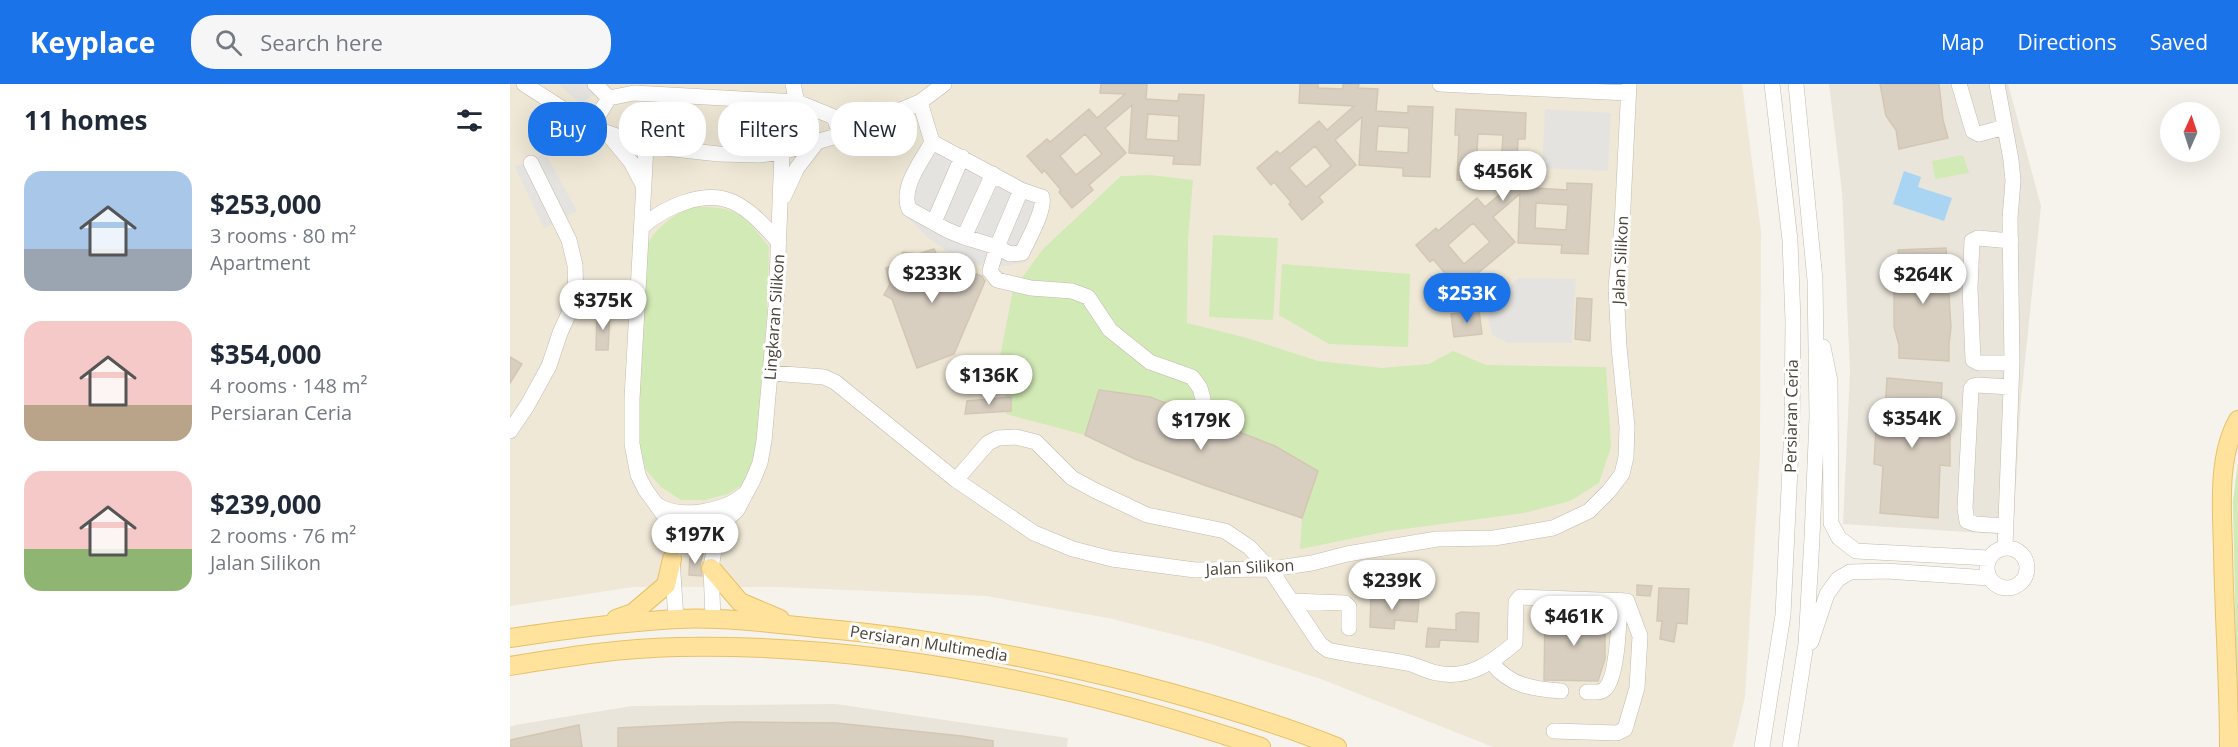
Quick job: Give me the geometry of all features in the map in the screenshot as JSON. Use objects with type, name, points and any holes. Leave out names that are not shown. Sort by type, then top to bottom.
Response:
[{"type":"main road","points":[[2229,740],[2223,505],[2227,456],[2238,420]]},
{"type":"main road","points":[[573,629],[633,614],[666,585],[672,559]]},
{"type":"main road","points":[[711,568],[740,602],[794,626]]},
{"type":"main road","name":"Persiaran Multimedia","points":[[510,638],[676,619],[712,619],[926,640],[1043,661],[1217,706],[1337,747]]},
{"type":"main road","name":"Persiaran Multimedia","points":[[510,666],[598,653],[675,647],[762,649],[860,656],[967,671],[1067,692],[1192,724],[1261,747]]},
{"type":"street","points":[[524,84],[552,102]]},
{"type":"street","points":[[595,84],[609,98]]},
{"type":"street","points":[[607,102],[609,98],[634,93],[653,84]]},
{"type":"street","points":[[634,93],[797,102],[793,84]]},
{"type":"street","points":[[917,103],[944,84]]},
{"type":"street","points":[[1440,84],[1628,89]]},
{"type":"street","name":"Persiaran Ceria","points":[[1762,747],[1783,615],[1792,426],[1790,240],[1772,84]]},
{"type":"street","name":"Persiaran Ceria","points":[[1790,747],[1806,644],[1812,538],[1817,315],[1809,198],[1796,84]]},
{"type":"street","points":[[1959,84],[1973,131],[1979,134],[2005,127]]},
{"type":"street","points":[[1997,84],[2013,181],[2010,218],[2012,363],[2005,547]]},
{"type":"street","name":"Jalan Silikon","points":[[771,374],[824,377],[836,382],[956,480],[1034,532],[1073,549],[1112,559],[1195,570],[1270,569],[1437,539],[1494,538],[1553,528],[1589,511],[1610,491],[1622,474],[1626,457],[1627,427],[1616,287],[1622,226],[1628,89]]},
{"type":"street","points":[[920,102],[932,141],[1021,190],[1042,197],[1041,211],[1022,253],[1010,254],[997,247],[964,237],[909,209],[906,190],[932,141]]},
{"type":"street","points":[[607,133],[619,137]]},
{"type":"street","points":[[607,133],[631,162],[643,185]]},
{"type":"street","points":[[645,156],[632,444],[638,476],[674,532],[676,540],[672,559],[676,619]]},
{"type":"street","name":"Lingkaran Silikon","points":[[712,619],[711,568],[718,533],[725,521],[737,510],[753,480],[764,441],[771,374],[782,156]]},
{"type":"street","points":[[781,204],[797,168],[806,156]]},
{"type":"street","points":[[934,222],[962,157]]},
{"type":"street","points":[[510,431],[549,366],[576,298],[575,265],[569,240],[531,163]]},
{"type":"street","points":[[964,237],[993,174]]},
{"type":"street","points":[[1021,190],[997,247],[990,271],[997,280],[1031,288],[1072,291],[1088,297],[1110,330],[1150,362],[1192,377],[1200,388],[1203,399]]},
{"type":"street","points":[[643,226],[669,208],[691,200],[711,198],[732,202],[755,217],[779,242]]},
{"type":"street","points":[[2012,240],[1978,238],[1972,241],[1970,288],[1973,360],[1979,363],[2012,363]]},
{"type":"street","points":[[576,298],[638,300]]},
{"type":"street","points":[[1817,315],[1830,381],[1831,523],[1839,538],[1856,551],[1989,558]]},
{"type":"street","points":[[2006,526],[1975,524],[1967,521],[1965,508],[1971,389],[1977,385],[2010,387]]},
{"type":"street","points":[[956,480],[988,443],[998,438],[1016,437],[1036,442],[1072,478],[1094,490],[1147,515],[1225,531],[1249,547],[1270,569],[1320,644],[1328,650],[1409,663],[1437,673],[1457,675],[1492,663],[1515,643],[1516,602],[1520,597],[1627,601],[1640,636],[1637,688],[1625,729],[1617,733],[1554,731]]},
{"type":"street","name":"Lingkaran Silikon","points":[[656,503],[662,508],[694,513],[713,509],[741,497],[753,480]]},
{"type":"street","points":[[2005,547],[2014,548],[2023,554],[2028,562],[2028,572],[2023,581],[2015,587],[2006,588],[1996,585],[1989,578],[1987,568],[1989,558],[1996,550],[2005,547]]},
{"type":"street","points":[[1801,682],[1827,594],[1838,579],[1850,572],[1886,571],[1989,578]]},
{"type":"street","points":[[1587,692],[1603,690],[1608,686],[1613,674],[1620,600]]},
{"type":"street","points":[[1292,601],[1345,603],[1349,607],[1349,628]]},
{"type":"street","points":[[1492,663],[1504,676],[1522,686],[1561,691]]},
{"type":"street","points":[[2229,740],[2238,681]]},
{"type":"shaded area","points":[[510,84],[1742,84],[1761,231],[1760,454],[1745,697],[1733,747],[1493,747],[1321,679],[1211,644],[1113,619],[986,596],[778,587],[633,587],[510,606]]},
{"type":"shaded area","points":[[558,84],[609,84],[584,102],[579,102]]},
{"type":"shaded area","points":[[1829,84],[2008,84],[2041,206],[2021,399],[2013,535],[1843,524],[1850,372],[1842,191]]},
{"type":"shaded area","points":[[1545,109],[1611,113],[1608,171],[1542,168]]},
{"type":"shaded area","points":[[934,135],[1049,194],[1026,262],[1006,266],[983,266],[960,260],[928,238],[902,212],[898,202],[923,143]]},
{"type":"shaded area","points":[[539,156],[547,156],[577,211],[544,228],[515,167]]},
{"type":"shaded area","points":[[1518,278],[1576,279],[1572,343],[1508,343],[1492,335],[1488,319],[1490,310],[1495,300]]},
{"type":"shaded area","points":[[836,704],[1068,738],[1067,747],[510,747],[510,727],[515,725],[632,706]]},
{"type":"green space","points":[[1963,155],[1969,173],[1935,179],[1932,161]]},
{"type":"green space","points":[[1150,175],[1193,180],[1188,239],[1187,323],[1247,338],[1318,361],[1382,368],[1429,364],[1453,351],[1486,365],[1606,367],[1611,447],[1599,483],[1570,501],[1524,513],[1389,531],[1300,549],[1302,518],[1318,471],[1275,446],[1150,397],[1099,390],[1085,435],[1006,414],[1006,394],[997,372],[1013,290],[1043,249],[1121,176]]},
{"type":"green space","points":[[691,207],[719,208],[737,214],[752,226],[769,247],[767,313],[757,445],[742,485],[728,494],[705,500],[681,500],[661,487],[646,470],[637,436],[646,247],[665,223]]},
{"type":"green space","points":[[1213,235],[1278,238],[1273,320],[1209,317]]},
{"type":"green space","points":[[1282,264],[1410,274],[1408,347],[1329,344],[1279,315]]},
{"type":"green space","points":[[2238,461],[2238,747],[2233,501]]},
{"type":"water","points":[[1904,171],[1921,177],[1918,187],[1952,198],[1944,221],[1893,204]]},
{"type":"building","points":[[1101,84],[1147,84],[1146,99],[1178,101],[1179,94],[1204,95],[1200,165],[1173,164],[1174,156],[1129,153],[1132,105],[1105,128],[1126,153],[1089,185],[1093,190],[1072,208],[1059,192],[1061,190],[1044,170],[1042,173],[1027,156],[1047,139],[1050,142],[1089,109],[1097,118],[1125,94],[1100,93]],"holes":[[[1148,114],[1179,116],[1178,141],[1146,139]],[[1085,134],[1102,154],[1076,175],[1060,156]]]},
{"type":"building","points":[[1300,84],[1318,84],[1318,88],[1343,89],[1343,84],[1359,84],[1358,88],[1378,89],[1376,111],[1408,113],[1408,106],[1433,107],[1430,177],[1403,176],[1403,168],[1359,165],[1362,117],[1335,140],[1356,165],[1319,197],[1323,202],[1302,220],[1289,204],[1291,202],[1274,182],[1271,185],[1257,168],[1277,151],[1280,154],[1319,121],[1327,130],[1354,106],[1299,103]],"holes":[[[1378,126],[1409,128],[1408,153],[1376,151]],[[1315,146],[1331,166],[1306,187],[1289,168]]]},
{"type":"building","points":[[1880,84],[1939,84],[1943,120],[1948,138],[1899,149],[1896,130],[1886,116]]},
{"type":"building","points":[[1456,109],[1526,113],[1525,139],[1518,139],[1517,165],[1536,166],[1535,188],[1567,190],[1567,183],[1592,184],[1588,254],[1561,253],[1562,245],[1518,243],[1520,194],[1493,217],[1515,242],[1477,274],[1482,279],[1461,297],[1447,281],[1450,279],[1433,259],[1430,262],[1416,245],[1436,228],[1438,231],[1477,198],[1485,207],[1513,183],[1457,180],[1459,135],[1455,135]],"holes":[[[1478,134],[1503,135],[1501,166],[1476,165]],[[1536,203],[1568,205],[1566,230],[1535,228]],[[1473,223],[1490,242],[1464,264],[1448,245]]]},
{"type":"building","points":[[1946,248],[1951,327],[1949,361],[1899,358],[1899,345],[1894,327],[1894,283],[1900,266],[1898,250]]},
{"type":"building","points":[[934,249],[940,261],[982,276],[985,281],[954,354],[917,368],[892,299],[884,295],[890,284],[886,268],[898,265],[903,252],[918,254]]},
{"type":"building","points":[[1577,298],[1592,299],[1590,341],[1575,339]]},
{"type":"building","points":[[1479,310],[1482,334],[1454,337],[1451,314]]},
{"type":"building","points":[[597,312],[610,312],[608,350],[596,350]]},
{"type":"building","points":[[510,357],[522,364],[510,383]]},
{"type":"building","points":[[1887,378],[1942,383],[1940,433],[1950,434],[1950,466],[1940,465],[1938,518],[1880,513],[1883,466],[1874,464],[1876,428],[1884,429]]},
{"type":"building","points":[[1099,390],[1150,397],[1275,446],[1318,471],[1302,518],[1135,459],[1085,435]]},
{"type":"building","points":[[1011,397],[1011,411],[965,414],[967,401]]},
{"type":"building","points":[[690,554],[703,554],[700,565],[702,576],[689,575]]},
{"type":"building","points":[[1637,585],[1652,586],[1650,596],[1637,595]]},
{"type":"building","points":[[1659,588],[1689,589],[1687,624],[1677,623],[1674,642],[1660,639],[1662,621],[1657,621]]},
{"type":"building","points":[[1371,596],[1419,600],[1417,622],[1395,620],[1394,629],[1370,627]]},
{"type":"building","points":[[1479,613],[1478,642],[1440,640],[1439,647],[1426,647],[1428,628],[1456,630],[1456,614]]},
{"type":"building","points":[[1545,614],[1605,615],[1605,659],[1598,681],[1544,680]]},
{"type":"building","points":[[735,722],[836,723],[962,736],[993,741],[993,747],[618,747],[618,728]]},
{"type":"building","points":[[579,725],[582,747],[510,747],[510,740]]}]
